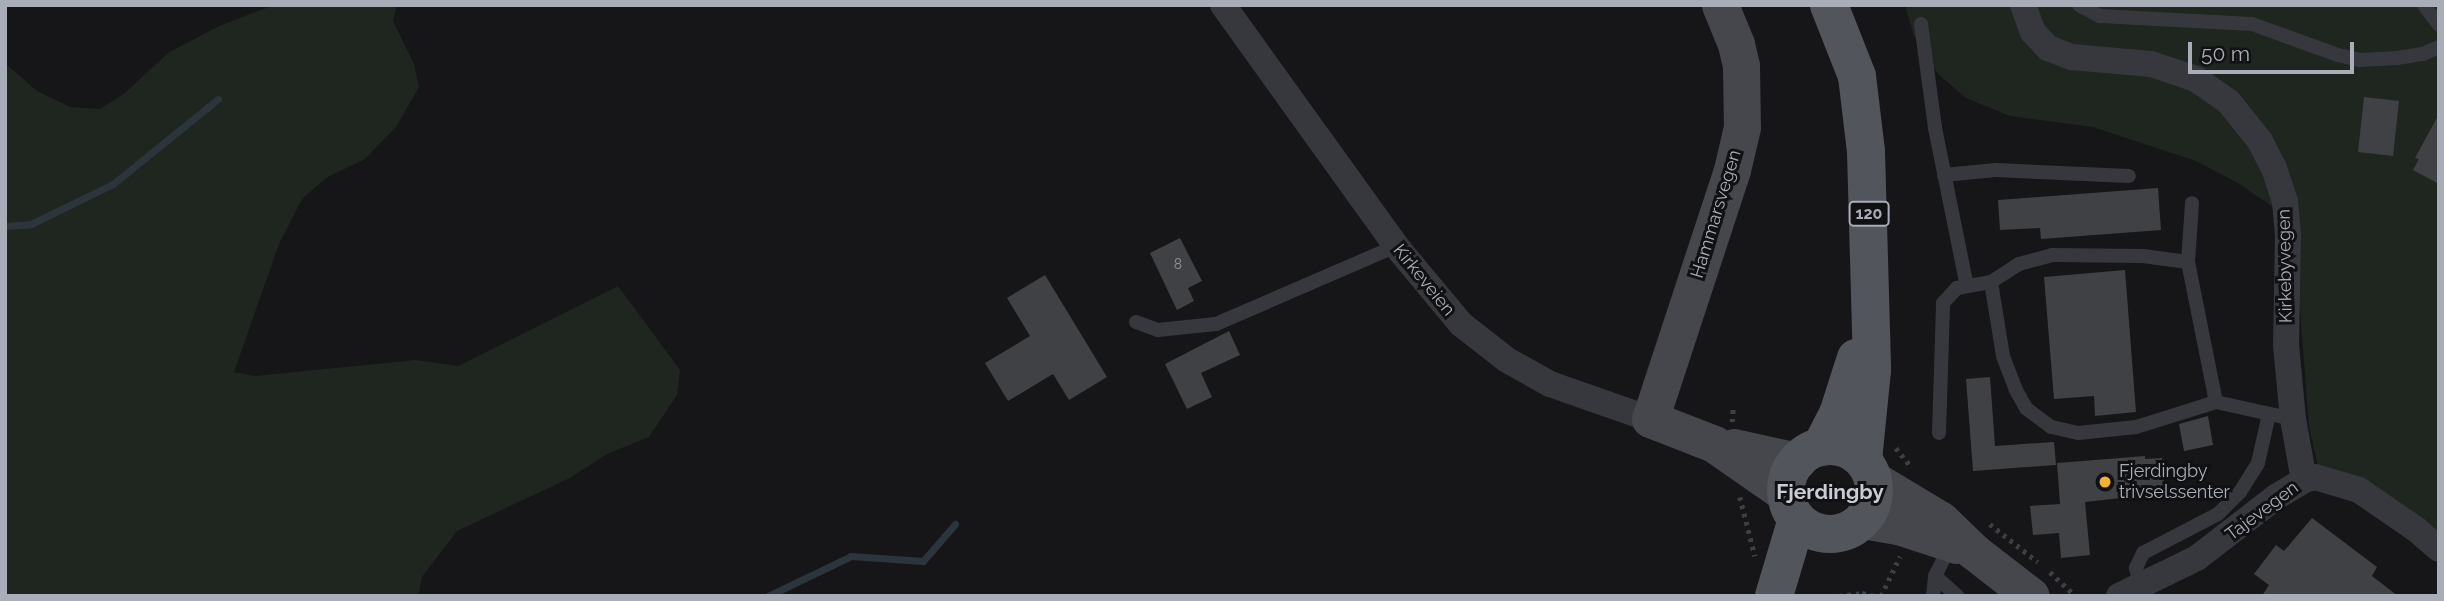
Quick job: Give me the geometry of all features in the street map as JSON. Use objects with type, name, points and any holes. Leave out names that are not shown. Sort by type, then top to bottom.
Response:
[{"type":"main road","name":"120","points":[[1794,596],[1848,527],[1873,500],[1868,470],[1872,370],[1869,200],[1861,96],[1851,56],[1829,5]]},
{"type":"main road","name":"120","points":[[1766,579],[1801,481],[1847,389],[1870,312]]},
{"type":"main road","points":[[1848,527],[1814,531],[1801,481],[1844,449],[1868,470]]},
{"type":"street","name":"Kirkeveien","points":[[1223,5],[1396,246],[1454,317],[1507,360],[1571,394],[1650,419],[1801,481]]},
{"type":"street","name":"Hammarsvegen","points":[[1650,419],[1732,170],[1742,127],[1741,66],[1736,44],[1720,5]]},
{"type":"street","name":"Kirkebyvegen","points":[[2023,5],[2033,32],[2048,48],[2072,57],[2151,64],[2196,79],[2228,101],[2260,141],[2274,168],[2285,201],[2288,234],[2286,345],[2281,417],[2304,480]]},
{"type":"street","points":[[1868,470],[1925,509],[1961,543],[2031,596]]},
{"type":"street","name":"Tajevegen","points":[[2130,591],[2197,558],[2276,497],[2304,480],[2326,479],[2359,490],[2439,549]]},
{"type":"street","points":[[1848,527],[1898,526],[1961,543]]},
{"type":"lane","points":[[2079,5],[2100,16],[2252,23],[2338,55],[2360,60],[2423,54],[2439,47]]},
{"type":"lane","points":[[2424,5],[2439,25]]},
{"type":"lane","points":[[1920,24],[1929,98],[1967,286]]},
{"type":"lane","points":[[1944,175],[1996,170],[2129,176]]},
{"type":"lane","points":[[2192,203],[2188,262],[2216,402]]},
{"type":"lane","points":[[1136,322],[1158,330],[1216,324],[1396,246]]},
{"type":"lane","points":[[1939,433],[1940,313],[1948,294],[1967,286],[1991,282],[2019,264],[2052,255],[2143,256],[2188,262]]},
{"type":"lane","points":[[1991,282],[2003,356],[2016,390],[2026,408],[2050,427],[2078,433],[2136,428],[2216,402],[2281,417],[2240,492],[2218,514],[2143,553],[2130,591]]},
{"type":"lane","points":[[1933,596],[1935,576],[1961,543]]},
{"type":"lane","points":[[1935,576],[1956,596]]},
{"type":"path","points":[[1738,489],[1766,579]]},
{"type":"path","points":[[1839,596],[1863,593],[1878,596],[1902,552]]},
{"type":"shaded area","points":[[274,5],[397,5],[393,21],[414,64],[419,87],[396,127],[365,159],[326,178],[302,199],[279,244],[234,372],[255,376],[416,360],[458,366],[618,286],[680,370],[677,395],[649,437],[607,454],[570,478],[457,531],[422,577],[418,596],[5,596],[5,63],[37,91],[70,107],[100,109],[125,93],[168,53],[219,26]]},
{"type":"shaded area","points":[[1905,5],[2439,5],[2439,553],[2425,538],[2322,484],[2309,427],[2295,243],[2279,211],[2238,183],[2196,161],[2093,127],[2010,116],[1966,98],[1938,74],[1914,36]]},
{"type":"building","points":[[2364,97],[2399,101],[2393,156],[2358,152]]},
{"type":"building","points":[[2439,114],[2439,184],[2413,170],[2419,159],[2415,158]]},
{"type":"building","points":[[2158,188],[2161,230],[2041,239],[2040,228],[2000,230],[1998,200]]},
{"type":"building","points":[[1180,238],[1202,281],[1188,288],[1194,301],[1177,310],[1150,253]]},
{"type":"building","points":[[2125,270],[2136,412],[2095,416],[2094,396],[2054,399],[2044,277]]},
{"type":"building","points":[[1045,275],[1107,377],[1069,400],[1053,374],[1008,401],[985,363],[1030,336],[1007,298]]},
{"type":"building","points":[[1229,331],[1240,355],[1201,373],[1212,397],[1187,409],[1165,364]]},
{"type":"building","points":[[1990,377],[1995,446],[2054,442],[2056,465],[1973,471],[1966,379]]},
{"type":"building","points":[[2208,416],[2213,445],[2184,451],[2179,424]]},
{"type":"building","points":[[2145,456],[2145,459],[2162,458],[2165,493],[2085,502],[2090,555],[2061,558],[2059,533],[2033,535],[2030,506],[2060,504],[2057,463]]},
{"type":"building","points":[[2312,518],[2377,567],[2372,576],[2398,596],[2262,596],[2269,585],[2254,574],[2276,545],[2284,551]]},
{"type":"waterway","points":[[5,226],[31,224],[113,184],[218,99]]},
{"type":"waterway","points":[[768,596],[851,556],[923,561],[955,524]]},
{"type":"place","name":"Fjerdingby trivselssenter","points":[[2105,482]]},
{"type":"district","name":"Fjerdingby","points":[[1830,492]]}]
